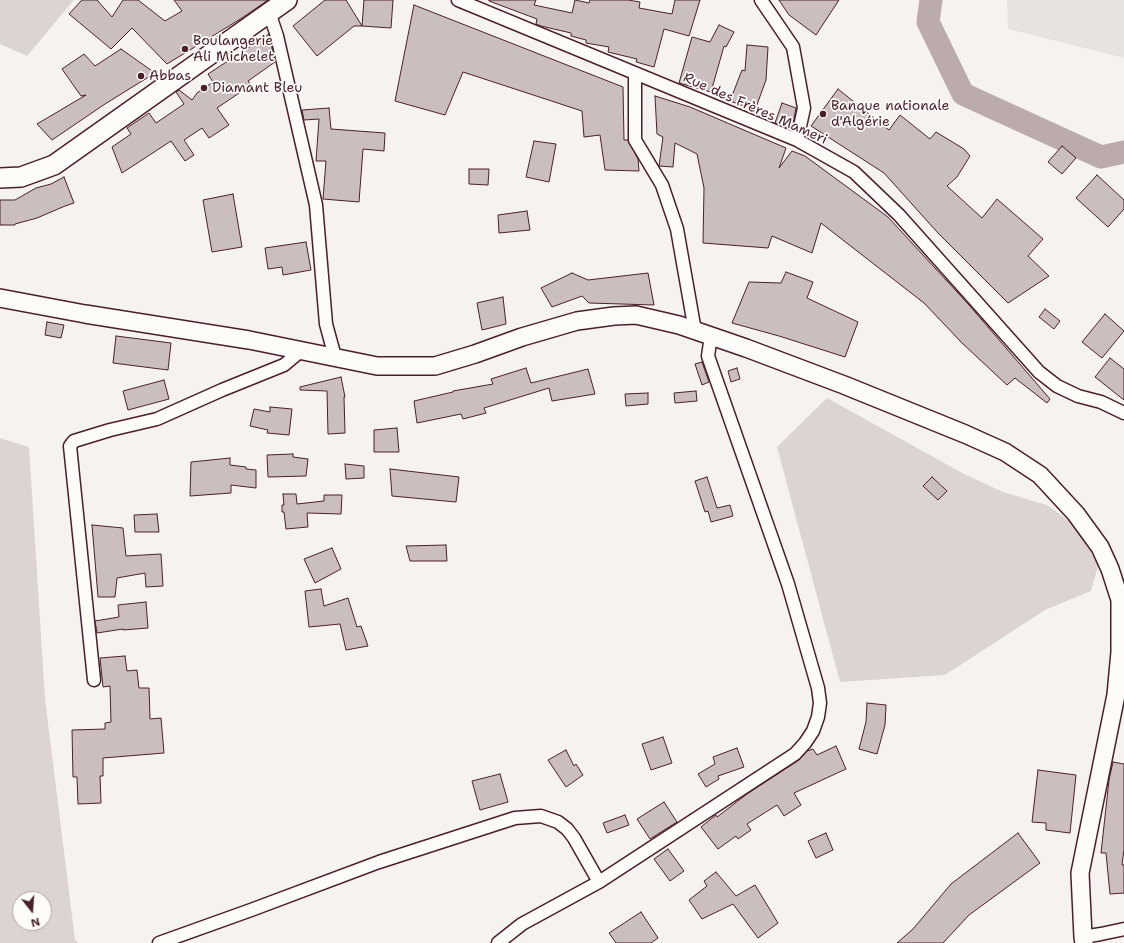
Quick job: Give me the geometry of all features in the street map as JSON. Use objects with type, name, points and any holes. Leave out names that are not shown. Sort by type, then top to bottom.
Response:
[{"type":"main road","points":[[0,178],[21,177],[54,165],[287,0]]},
{"type":"main road","points":[[0,298],[85,314],[249,340],[378,366],[436,366],[475,354],[522,336],[577,321],[614,316],[636,315],[679,325],[712,336],[844,385],[965,434],[1005,452],[1040,474],[1076,514],[1100,547],[1110,569],[1120,600],[1120,694],[1080,873],[1083,940]]},
{"type":"street","name":"Rue des Frères Mameri","points":[[458,0],[797,140],[854,172],[899,215],[1039,372],[1057,386],[1071,393],[1101,402],[1124,413]]},
{"type":"street","points":[[761,0],[793,47],[804,108],[797,140]]},
{"type":"street","points":[[269,12],[277,36],[316,205],[326,324],[335,357]]},
{"type":"street","points":[[635,74],[635,140],[662,185],[677,229],[695,331]]},
{"type":"street","points":[[498,943],[522,924],[599,882],[795,754],[805,744],[813,731],[818,717],[820,703],[818,688],[788,584],[708,356],[712,336]]},
{"type":"street","points":[[94,680],[70,446],[74,441],[110,430],[157,419],[222,390],[284,365],[302,350]]},
{"type":"street","points":[[159,943],[379,862],[515,818],[541,816],[558,822],[567,829],[574,838],[599,882]]},
{"type":"street","points":[[1083,940],[1124,929]]},
{"type":"shaded area","points":[[0,0],[74,0],[27,56],[0,44]]},
{"type":"shaded area","points":[[1007,0],[1124,0],[1124,58],[1008,29]]},
{"type":"shaded area","points":[[827,398],[964,474],[1003,492],[1047,505],[1079,528],[1098,566],[1091,591],[1045,610],[945,675],[840,682],[777,447]]},
{"type":"shaded area","points":[[0,438],[29,447],[45,699],[75,940],[79,943],[0,943]]},
{"type":"building","points":[[82,0],[97,0],[112,17],[123,0],[138,0],[165,21],[182,11],[174,0],[268,0],[242,18],[167,64],[132,28],[111,49],[69,14]]},
{"type":"building","points":[[325,0],[346,0],[362,26],[354,26],[317,56],[293,26]]},
{"type":"building","points":[[364,0],[393,0],[391,28],[362,26]]},
{"type":"building","points":[[489,0],[536,0],[534,5],[572,13],[575,0],[589,3],[590,0],[628,0],[640,2],[639,8],[672,14],[675,0],[700,0],[689,36],[664,29],[654,67],[636,62],[637,59],[608,52],[609,47],[586,43],[586,40],[571,36],[571,33],[536,24],[537,19]]},
{"type":"building","points":[[779,0],[839,0],[816,35],[789,15]]},
{"type":"building","points":[[414,5],[623,87],[624,140],[628,140],[638,159],[639,171],[605,170],[600,135],[584,137],[582,111],[463,72],[445,115],[395,101]]},
{"type":"building","points":[[719,25],[734,32],[726,47],[724,46],[711,92],[679,83],[692,37],[710,42]]},
{"type":"building","points":[[269,34],[275,62],[248,81],[251,85],[217,108],[229,125],[209,138],[202,128],[184,140],[194,155],[185,161],[171,141],[122,173],[112,147],[131,134],[127,128],[149,113],[156,123],[184,104],[176,92],[179,90],[192,100],[197,93],[213,82],[208,74]]},
{"type":"building","points":[[747,45],[768,47],[766,80],[755,110],[730,101],[742,70],[745,71]]},
{"type":"building","points":[[121,49],[155,73],[105,104],[52,140],[37,124],[86,95],[81,96],[62,69],[84,54],[95,66]]},
{"type":"building","points":[[838,89],[889,130],[900,115],[930,139],[936,132],[964,149],[970,156],[957,177],[947,186],[982,218],[997,199],[1043,239],[1028,256],[1049,276],[1008,303],[938,233],[884,173],[811,126]]},
{"type":"building","points":[[655,96],[690,107],[786,148],[779,168],[792,151],[805,156],[888,217],[969,305],[1050,399],[1047,403],[1015,378],[1007,385],[962,343],[924,303],[821,223],[812,253],[772,236],[768,248],[703,243],[704,188],[697,154],[675,143],[673,167],[659,166],[663,137],[657,134]]},
{"type":"building","points":[[782,103],[796,108],[792,129],[775,123]]},
{"type":"building","points":[[329,108],[331,129],[385,133],[384,151],[363,149],[359,202],[323,199],[326,161],[316,161],[319,119],[304,120],[302,110]]},
{"type":"building","points":[[534,141],[556,144],[549,182],[526,177]]},
{"type":"building","points":[[1062,146],[1076,158],[1062,174],[1048,162]]},
{"type":"building","points":[[469,169],[489,169],[488,185],[469,184]]},
{"type":"building","points":[[1097,175],[1124,200],[1124,209],[1108,227],[1076,198]]},
{"type":"building","points":[[64,177],[74,203],[15,225],[0,225],[0,200],[15,200],[36,188],[51,184]]},
{"type":"building","points":[[233,194],[242,247],[212,252],[203,200]]},
{"type":"building","points":[[527,211],[530,230],[499,233],[498,215]]},
{"type":"building","points":[[306,242],[311,270],[283,275],[282,267],[268,269],[265,248]]},
{"type":"building","points":[[786,272],[813,282],[807,298],[858,322],[845,357],[732,323],[749,282],[781,283]]},
{"type":"building","points":[[572,273],[588,280],[648,273],[654,305],[589,303],[582,296],[552,307],[541,288]]},
{"type":"building","points":[[503,297],[506,324],[482,330],[477,303]]},
{"type":"building","points":[[1045,309],[1060,321],[1054,329],[1039,317]]},
{"type":"building","points":[[1105,314],[1124,331],[1102,358],[1082,342]]},
{"type":"building","points":[[47,322],[64,325],[61,338],[45,335]]},
{"type":"building","points":[[116,336],[171,343],[168,370],[113,363]]},
{"type":"building","points":[[1110,358],[1124,369],[1124,400],[1095,377]]},
{"type":"building","points":[[702,362],[709,382],[702,385],[695,364]]},
{"type":"building","points":[[526,368],[531,383],[588,369],[595,394],[552,401],[549,388],[484,408],[486,413],[463,419],[461,414],[417,423],[414,401],[453,391],[493,384],[491,379]]},
{"type":"building","points":[[737,368],[740,379],[731,382],[728,371]]},
{"type":"building","points":[[341,377],[345,397],[345,433],[328,434],[327,391],[300,390],[300,387]]},
{"type":"building","points":[[164,380],[169,399],[128,410],[123,391]]},
{"type":"building","points":[[696,391],[697,401],[675,403],[674,393]]},
{"type":"building","points":[[648,393],[648,404],[626,406],[625,394]]},
{"type":"building","points":[[270,407],[292,409],[289,435],[267,433],[268,430],[250,426],[254,409],[270,412]]},
{"type":"building","points":[[397,428],[399,452],[374,452],[374,430]]},
{"type":"building","points":[[293,454],[293,457],[308,459],[306,476],[268,477],[267,455]]},
{"type":"building","points":[[230,458],[230,465],[256,470],[256,488],[231,485],[231,493],[190,496],[191,462]]},
{"type":"building","points":[[345,464],[364,466],[364,478],[346,479]]},
{"type":"building","points":[[390,469],[459,477],[456,502],[392,496]]},
{"type":"building","points":[[707,477],[717,508],[730,505],[733,516],[711,522],[708,511],[705,512],[695,481]]},
{"type":"building","points":[[932,477],[947,491],[938,500],[923,486]]},
{"type":"building","points":[[283,494],[296,494],[297,504],[324,501],[324,495],[342,495],[341,514],[307,513],[308,527],[286,529],[284,512],[282,512],[282,505],[284,505]]},
{"type":"building","points":[[157,514],[159,532],[135,532],[134,515]]},
{"type":"building","points":[[92,525],[123,528],[126,556],[161,554],[163,586],[146,587],[145,573],[117,578],[115,597],[98,597]]},
{"type":"building","points":[[446,545],[447,561],[410,561],[406,546]]},
{"type":"building","points":[[332,548],[341,569],[315,583],[304,559]]},
{"type":"building","points":[[321,589],[324,606],[348,598],[357,627],[361,626],[368,646],[346,650],[340,624],[309,627],[305,591]]},
{"type":"building","points":[[146,602],[148,628],[123,629],[97,633],[95,621],[119,617],[118,605]]},
{"type":"building","points":[[125,656],[127,671],[137,670],[139,688],[149,688],[150,719],[161,718],[164,753],[103,758],[103,776],[100,776],[101,803],[78,804],[77,777],[73,777],[72,730],[105,729],[105,723],[111,722],[110,686],[103,687],[100,658]]},
{"type":"building","points":[[867,703],[886,705],[885,725],[877,754],[859,749],[866,722]]},
{"type":"building","points":[[663,737],[672,763],[651,770],[642,744]]},
{"type":"building","points":[[836,746],[846,769],[794,793],[801,805],[784,816],[777,805],[747,824],[751,830],[738,839],[736,836],[718,849],[701,827],[716,815],[717,817],[747,794],[799,760],[807,751],[813,749],[817,755]]},
{"type":"building","points":[[737,748],[744,767],[718,776],[719,779],[706,787],[698,774],[715,764],[713,757]]},
{"type":"building","points":[[566,750],[574,766],[576,764],[583,775],[566,787],[548,760]]},
{"type":"building","points":[[1113,762],[1124,764],[1124,849],[1122,865],[1124,865],[1124,893],[1110,894],[1106,853],[1101,853],[1109,780]]},
{"type":"building","points":[[1038,770],[1076,775],[1070,833],[1046,830],[1046,823],[1032,822]]},
{"type":"building","points":[[500,774],[508,802],[480,810],[472,781]]},
{"type":"building","points":[[664,802],[677,822],[650,839],[637,819]]},
{"type":"building","points":[[625,815],[629,825],[607,833],[603,823]]},
{"type":"building","points":[[826,833],[833,850],[816,858],[808,841]]},
{"type":"building","points":[[1018,833],[1040,863],[969,915],[943,943],[897,943],[913,929],[951,884]]},
{"type":"building","points":[[668,849],[684,871],[670,881],[654,859]]},
{"type":"building","points":[[716,872],[736,896],[755,885],[778,923],[758,938],[733,904],[702,919],[689,900],[707,886],[704,881]]},
{"type":"building","points":[[641,912],[658,938],[651,943],[616,943],[609,933]]},
{"type":"waterway","points":[[931,0],[928,22],[963,94],[1101,157],[1124,152]]},
{"type":"place","name":"Boulangerie Ali Michelet","points":[[185,49]]},
{"type":"place","name":"Abbas","points":[[141,76]]},
{"type":"place","name":"Diamant Bleu","points":[[204,88]]},
{"type":"place","name":"Banque nationale d'Algérie","points":[[823,114]]}]
